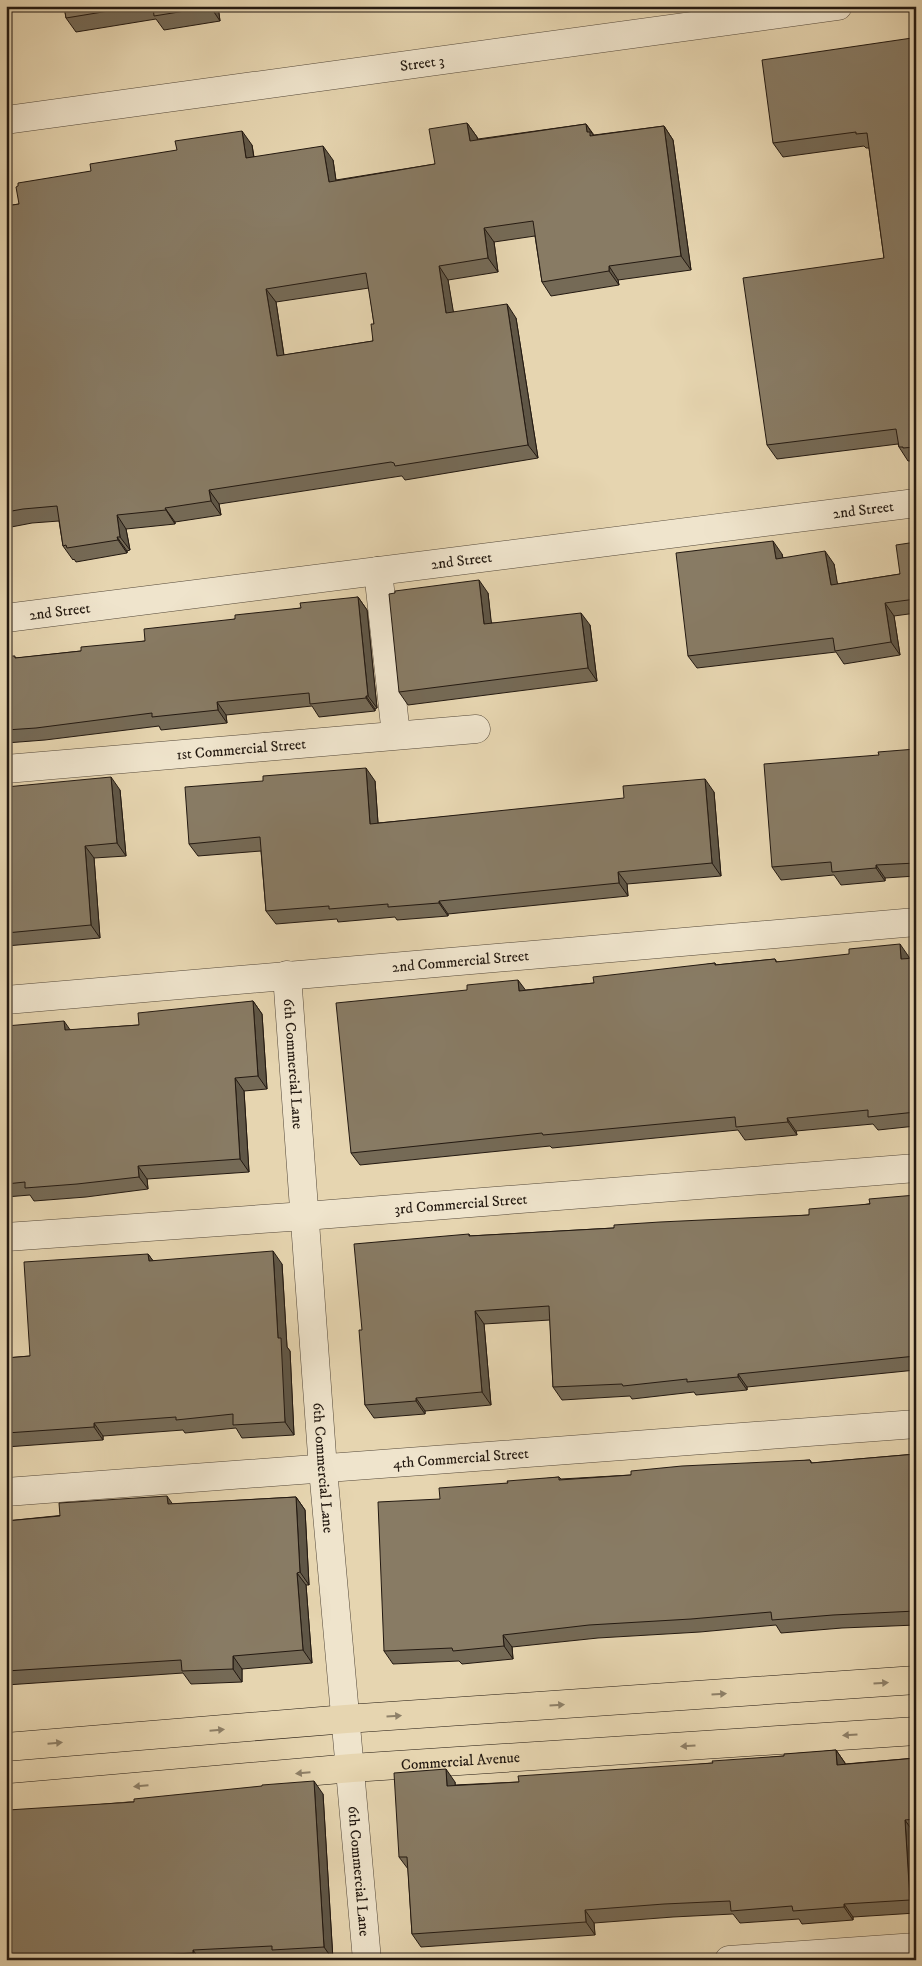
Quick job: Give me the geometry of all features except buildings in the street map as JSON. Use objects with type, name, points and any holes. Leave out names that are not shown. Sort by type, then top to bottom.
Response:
[{"type":"main road","points":[[6,1747],[346,1719],[916,1680]]},
{"type":"main road","name":"Commercial Avenue","points":[[6,1798],[352,1768],[916,1731]]},
{"type":"street","name":"Street 3","points":[[6,120],[838,6]]},
{"type":"street","name":"2nd Street","points":[[6,618],[916,503]]},
{"type":"street","points":[[378,571],[396,735]]},
{"type":"street","name":"1st Commercial Street","points":[[6,769],[476,729]]},
{"type":"street","name":"2nd Commercial Street","points":[[6,1000],[916,922]]},
{"type":"street","name":"6th Commercial Lane","points":[[287,975],[323,1469],[352,1768],[368,1960]]},
{"type":"street","name":"3rd Commercial Street","points":[[6,1237],[305,1216],[916,1168]]},
{"type":"street","name":"4th Commercial Street","points":[[6,1492],[916,1424]]},
{"type":"street","points":[[729,1960],[916,1947]]}]
